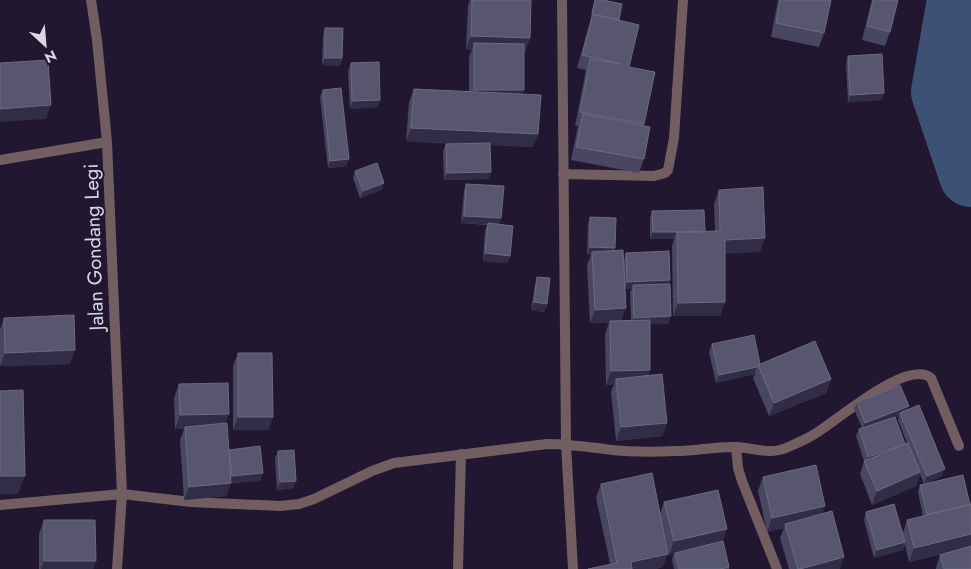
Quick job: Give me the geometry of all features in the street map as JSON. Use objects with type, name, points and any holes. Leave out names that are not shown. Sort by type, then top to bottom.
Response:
[{"type":"street","name":"Jalan Gondang Legi","points":[[91,0],[107,142],[122,494],[117,569]]},
{"type":"street","points":[[562,0],[566,444],[572,569]]},
{"type":"street","points":[[563,174],[654,176],[668,170],[674,138],[683,0]]},
{"type":"street","points":[[0,160],[107,142]]},
{"type":"street","points":[[0,505],[122,494],[191,502],[280,506],[298,504],[314,499],[394,463],[547,444],[566,444],[614,450],[677,451],[736,447],[765,451],[782,450],[813,435],[885,385],[919,373],[927,374],[931,378],[960,446]]},
{"type":"street","points":[[736,447],[738,468],[742,481],[777,569]]},
{"type":"street","points":[[458,569],[461,454]]},
{"type":"building","points":[[472,0],[531,0],[530,38],[471,36]]},
{"type":"building","points":[[595,0],[622,4],[619,20],[592,14]]},
{"type":"building","points":[[780,0],[831,0],[824,33],[776,23]]},
{"type":"building","points":[[873,0],[898,0],[890,32],[867,26]]},
{"type":"building","points":[[593,14],[639,25],[629,67],[655,72],[644,124],[580,112],[590,59],[622,64],[582,55]]},
{"type":"building","points":[[325,28],[343,28],[342,58],[325,58]]},
{"type":"building","points":[[474,43],[524,44],[524,90],[474,90]]},
{"type":"building","points":[[882,54],[884,93],[850,95],[848,56]]},
{"type":"building","points":[[48,60],[51,105],[0,109],[0,63]]},
{"type":"building","points":[[379,62],[380,100],[352,101],[351,63]]},
{"type":"building","points":[[341,88],[349,159],[330,161],[323,90]]},
{"type":"building","points":[[414,89],[541,95],[538,134],[411,128]]},
{"type":"building","points":[[583,114],[650,127],[644,159],[576,147]]},
{"type":"building","points":[[490,143],[491,172],[447,173],[446,144]]},
{"type":"building","points":[[377,163],[384,183],[363,191],[355,171]]},
{"type":"building","points":[[466,184],[504,186],[501,218],[464,216]]},
{"type":"building","points":[[763,187],[765,238],[725,240],[725,302],[678,303],[677,232],[720,231],[719,190]]},
{"type":"building","points":[[704,210],[705,232],[653,232],[652,211]]},
{"type":"building","points":[[590,217],[616,218],[615,248],[590,247]]},
{"type":"building","points":[[488,223],[513,226],[510,256],[485,253]]},
{"type":"building","points":[[623,250],[626,308],[595,310],[592,252]]},
{"type":"building","points":[[669,251],[670,280],[627,282],[626,253]]},
{"type":"building","points":[[537,277],[550,278],[547,304],[534,302]]},
{"type":"building","points":[[670,284],[671,316],[634,318],[633,285]]},
{"type":"building","points":[[74,315],[75,350],[5,353],[4,318]]},
{"type":"building","points":[[650,320],[650,370],[611,371],[610,321]]},
{"type":"building","points":[[754,335],[760,364],[757,367],[719,375],[712,344]]},
{"type":"building","points":[[815,341],[831,379],[774,403],[758,365]]},
{"type":"building","points":[[238,353],[272,353],[273,417],[238,417]]},
{"type":"building","points":[[662,374],[667,423],[621,427],[616,379]]},
{"type":"building","points":[[228,383],[229,414],[180,415],[179,384]]},
{"type":"building","points":[[900,385],[909,406],[865,423],[857,402]]},
{"type":"building","points":[[23,390],[25,476],[0,476],[0,391]]},
{"type":"building","points":[[919,405],[945,469],[927,476],[900,413]]},
{"type":"building","points":[[895,417],[905,444],[868,457],[859,429]]},
{"type":"building","points":[[227,423],[231,483],[189,487],[185,427]]},
{"type":"building","points":[[908,443],[920,472],[877,491],[864,461]]},
{"type":"building","points":[[260,446],[263,473],[232,476],[229,450]]},
{"type":"building","points":[[294,450],[296,481],[280,482],[278,451]]},
{"type":"building","points":[[816,465],[825,506],[772,518],[763,477]]},
{"type":"building","points":[[652,473],[668,554],[631,562],[632,569],[588,569],[617,563],[601,484]]},
{"type":"building","points":[[963,475],[970,505],[927,514],[920,485]]},
{"type":"building","points":[[718,490],[727,529],[674,541],[664,502]]},
{"type":"building","points":[[894,504],[905,542],[877,550],[866,512]]},
{"type":"building","points":[[971,504],[971,534],[914,548],[907,520]]},
{"type":"building","points":[[832,511],[844,557],[798,569],[785,524]]},
{"type":"building","points":[[44,520],[95,520],[96,561],[44,561]]},
{"type":"building","points":[[723,541],[729,567],[720,569],[679,569],[675,553]]},
{"type":"building","points":[[971,546],[971,569],[944,569],[940,555]]},
{"type":"waterway","points":[[959,0],[943,92],[971,175]]}]
